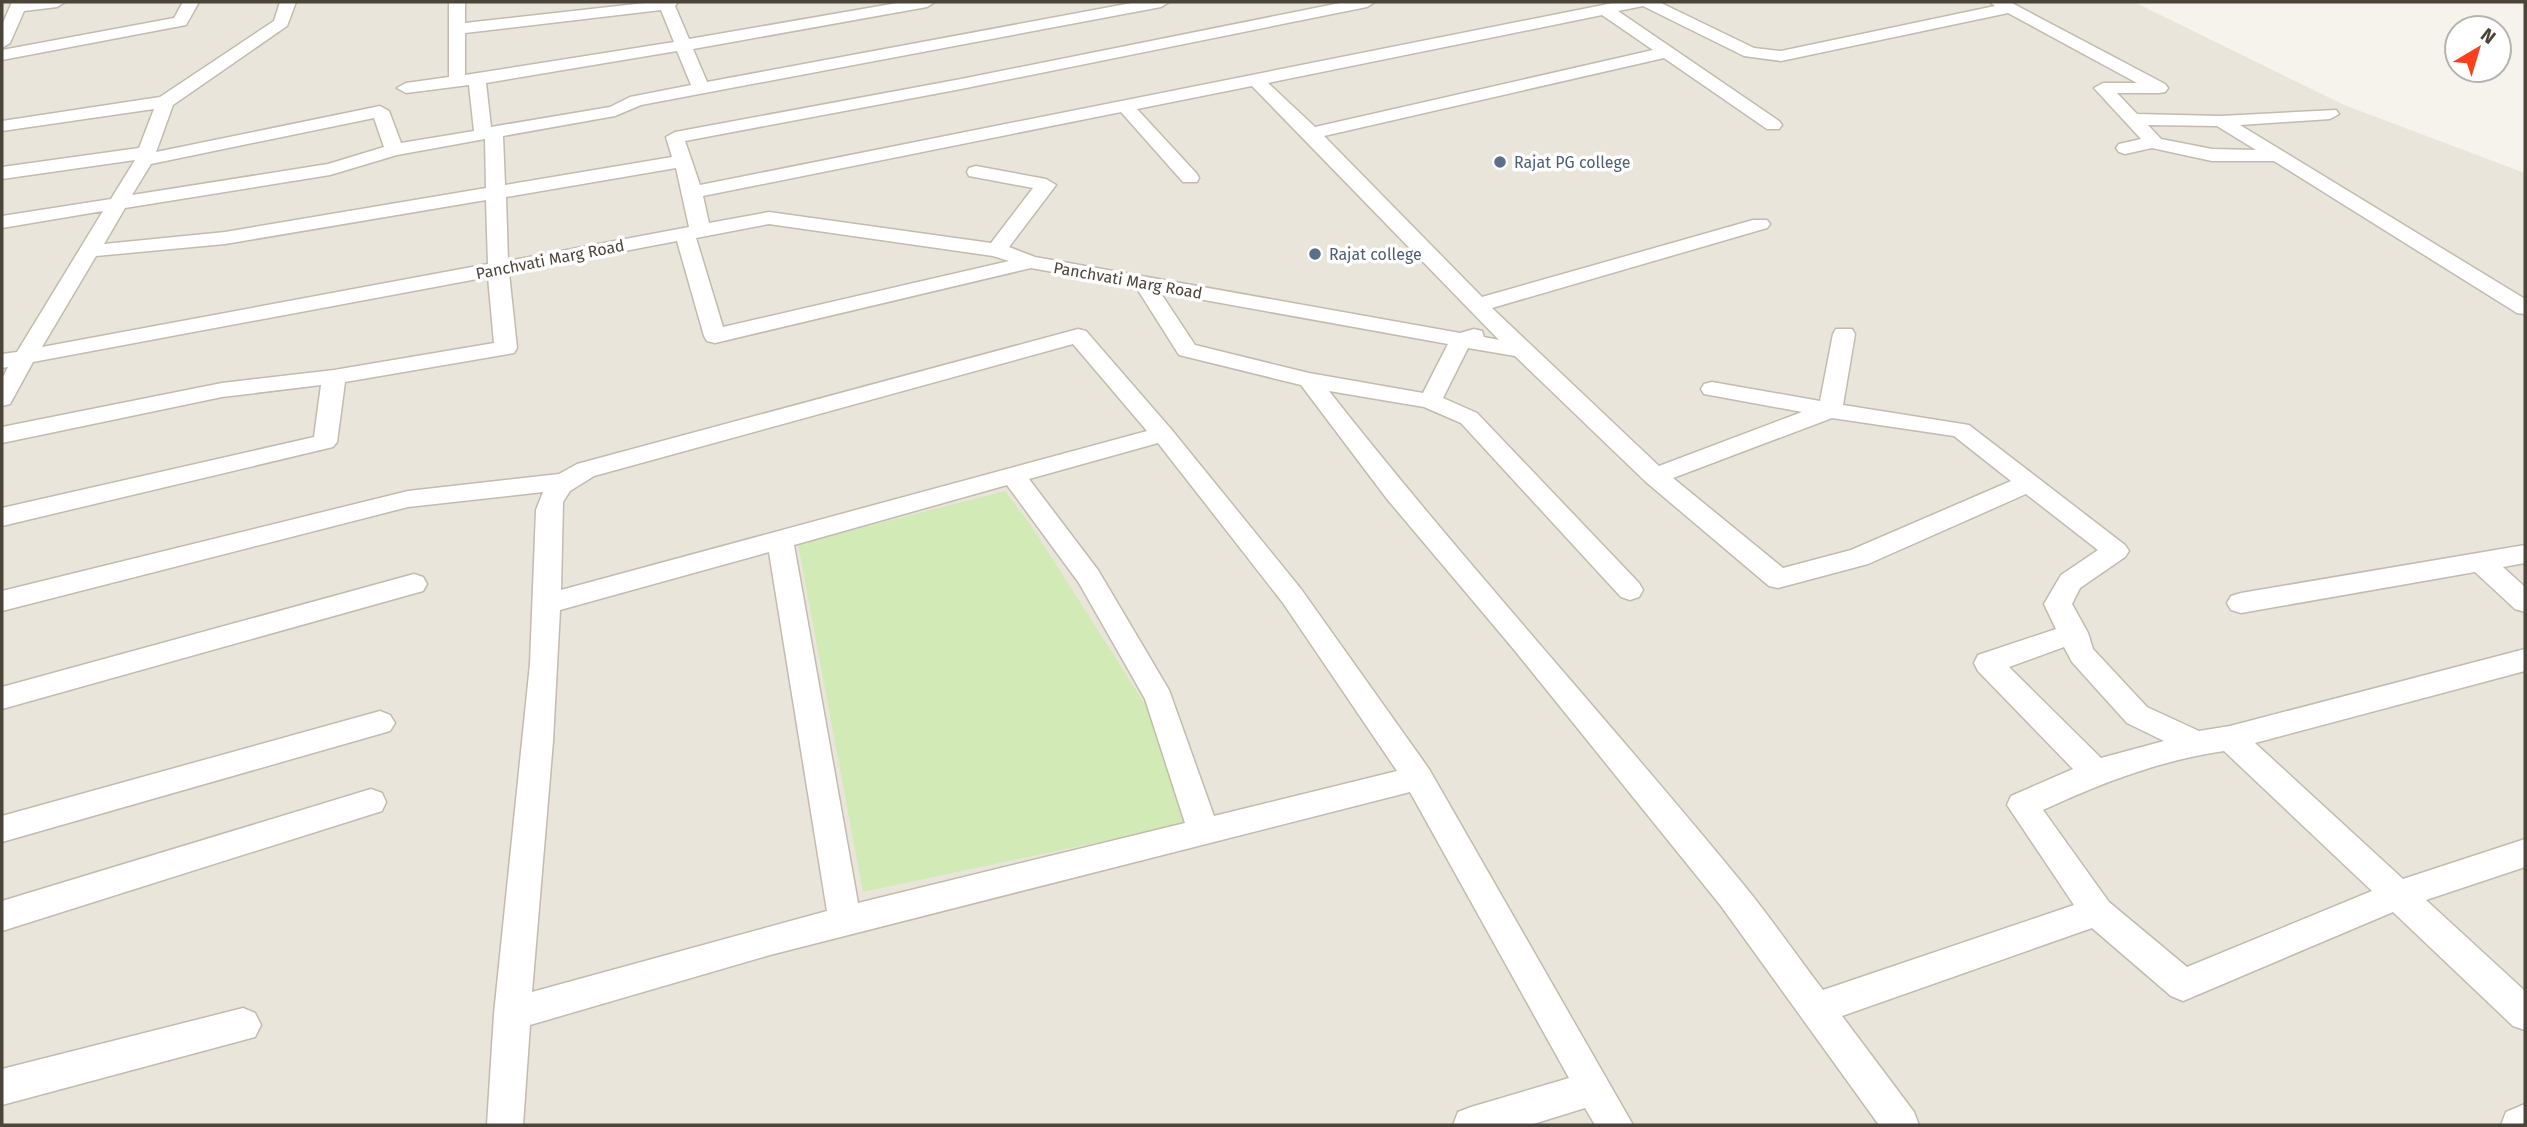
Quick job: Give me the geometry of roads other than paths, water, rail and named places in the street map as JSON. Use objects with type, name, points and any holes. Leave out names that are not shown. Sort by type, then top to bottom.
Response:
[{"type":"street","points":[[2,43],[18,4],[57,2]]},
{"type":"street","points":[[2,55],[180,22],[191,2]]},
{"type":"street","points":[[2,125],[165,102],[281,23],[288,2]]},
{"type":"street","points":[[457,2],[457,81]]},
{"type":"street","points":[[827,2],[839,18]]},
{"type":"street","points":[[406,88],[684,46],[927,2]]},
{"type":"street","points":[[2,222],[330,169],[394,150],[615,111],[636,101],[1161,2]]},
{"type":"street","points":[[1031,262],[715,336],[692,232],[693,192],[675,137],[974,82],[1367,2]]},
{"type":"street","points":[[693,192],[1640,2]]},
{"type":"street","points":[[1647,2],[1750,52],[1781,56],[2004,5],[2159,88],[2103,88],[2154,142],[2151,142]]},
{"type":"street","points":[[457,29],[668,3],[701,89]]},
{"type":"street","points":[[1604,9],[1773,125]]},
{"type":"street","points":[[1311,133],[1667,52]]},
{"type":"street","points":[[2,435],[222,390],[334,377],[506,348],[498,269],[495,192],[488,133],[477,79]]},
{"type":"street","points":[[1256,80],[1311,133],[1522,351],[1655,476],[1778,579],[1859,557],[2029,483]]},
{"type":"street","points":[[2,399],[145,156],[165,102]]},
{"type":"street","points":[[1125,106],[1190,178]]},
{"type":"street","points":[[2,173],[145,156],[380,111],[394,150]]},
{"type":"street","points":[[2132,119],[2221,121],[2330,114]]},
{"type":"street","points":[[2221,121],[2525,308]]},
{"type":"street","points":[[2125,148],[2151,142],[2212,155],[2279,156]]},
{"type":"street","points":[[89,251],[225,238],[683,161]]},
{"type":"street","points":[[976,172],[1046,185],[1009,230],[997,250]]},
{"type":"street","name":"Panchvati Marg Road","points":[[2,361],[769,218],[997,250],[1031,262],[1522,351]]},
{"type":"street","points":[[1478,305],[1760,224]]},
{"type":"street","points":[[1143,282],[1187,351],[1309,380],[1430,401],[1469,418],[1630,590]]},
{"type":"street","points":[[1430,401],[1461,340],[1500,328]]},
{"type":"street","points":[[1830,410],[1844,334]]},
{"type":"street","points":[[2,601],[408,499],[561,482],[610,463],[836,404],[1078,336],[1163,434],[1292,596],[1418,778],[1615,1125]]},
{"type":"street","points":[[2,517],[325,442],[334,377]]},
{"type":"street","points":[[1309,380],[1396,493],[1521,639],[1733,897],[1901,1125]]},
{"type":"street","points":[[1713,389],[1961,430],[2116,551],[2070,582],[2058,604],[2074,633],[2082,655],[2137,715],[2197,743]]},
{"type":"street","points":[[1655,476],[1830,410]]},
{"type":"street","points":[[549,603],[1163,434]]},
{"type":"street","points":[[1013,476],[1089,577],[1159,698],[1204,832]]},
{"type":"street","points":[[505,1125],[511,1014],[549,603],[549,510],[551,496],[561,482]]},
{"type":"street","points":[[780,540],[845,921]]},
{"type":"street","points":[[2241,603],[2483,564],[2525,554]]},
{"type":"street","points":[[2483,564],[2525,602]]},
{"type":"street","points":[[2,698],[414,584]]},
{"type":"street","points":[[2074,633],[1988,663],[2095,772]]},
{"type":"street","points":[[2525,660],[2230,738],[2197,743],[2095,772],[2022,804],[2097,912],[2183,985],[2398,895],[2525,853]]},
{"type":"street","points":[[2,829],[380,723]]},
{"type":"street","points":[[2230,738],[2525,1014]]},
{"type":"street","points":[[511,1014],[845,921],[1418,778]]},
{"type":"street","points":[[2,916],[371,802]]},
{"type":"street","points":[[1815,1009],[2097,912]]},
{"type":"street","points":[[2,1087],[243,1025]]},
{"type":"street","points":[[1471,1125],[1594,1088]]},
{"type":"street","points":[[2518,1125],[2525,1122]]},
{"type":"place","name":"Rajat PG college","points":[[1500,162]]},
{"type":"place","name":"Rajat college","points":[[1315,254]]}]
